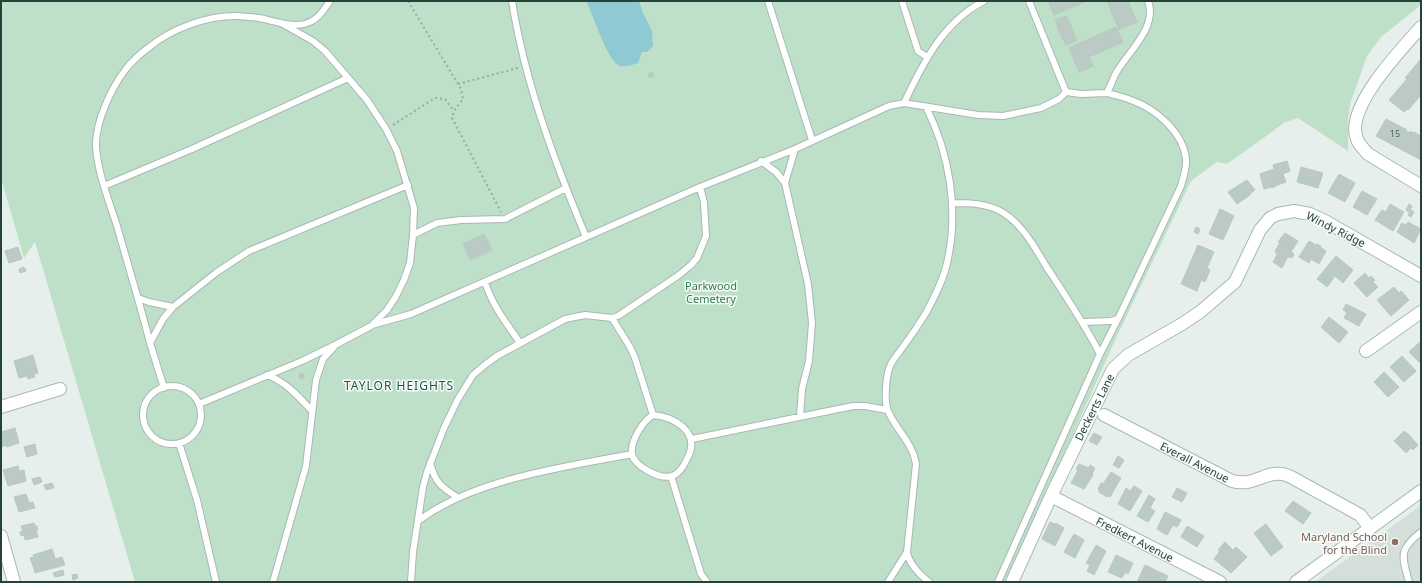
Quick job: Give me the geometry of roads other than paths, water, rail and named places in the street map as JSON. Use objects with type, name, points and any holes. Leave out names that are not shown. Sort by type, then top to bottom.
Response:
[{"type":"street","points":[[1421,27],[1370,90],[1359,111],[1355,131],[1356,138],[1368,154],[1421,186]]},
{"type":"street","name":"Windy Ridge","points":[[1235,282],[1264,224],[1270,218],[1278,214],[1294,211],[1317,217],[1421,276]]},
{"type":"street","name":"Deckerts Lane","points":[[1012,582],[1051,496],[1113,369],[1128,356],[1200,312],[1235,282]]},
{"type":"street","points":[[1366,351],[1421,312]]},
{"type":"street","points":[[1,406],[60,389]]},
{"type":"street","name":"Everall Avenue","points":[[1104,415],[1232,481],[1245,483],[1274,474],[1282,474],[1291,477],[1360,515],[1370,528]]},
{"type":"street","points":[[1296,582],[1421,491]]},
{"type":"street","name":"Fredkert Avenue","points":[[1051,496],[1220,582]]},
{"type":"street","points":[[1,536],[14,582]]},
{"type":"lane","points":[[164,388],[104,186],[96,147],[100,121],[106,105],[126,69],[136,58],[154,43],[187,25],[220,17],[236,16],[258,18],[297,25],[312,21],[321,14],[330,1]]},
{"type":"lane","points":[[512,1],[525,66],[541,121],[586,238]]},
{"type":"lane","points":[[768,1],[812,140]]},
{"type":"lane","points":[[902,1],[918,51],[927,57]]},
{"type":"lane","points":[[904,102],[927,57],[952,24],[984,1]]},
{"type":"lane","points":[[1029,1],[1066,92]]},
{"type":"lane","points":[[1107,93],[1116,73],[1144,32],[1150,17],[1148,1]]},
{"type":"lane","points":[[281,23],[313,41],[325,51],[367,100],[386,129],[397,151],[408,185],[414,208],[410,263],[395,298],[387,310],[371,326]]},
{"type":"lane","points":[[104,186],[192,149],[348,78]]},
{"type":"lane","points":[[998,582],[1100,354],[1181,186],[1185,172],[1186,159],[1182,142],[1169,125],[1150,110],[1133,101],[1107,93],[1081,94],[1066,92]]},
{"type":"lane","points":[[199,404],[337,344],[371,326],[411,314],[700,187],[761,161],[795,149],[889,106],[904,102],[978,115],[1003,116],[1041,108],[1059,99],[1066,92]]},
{"type":"lane","points":[[926,107],[942,144],[950,185],[952,228],[947,265],[928,310],[889,368],[886,397],[887,410],[909,444],[916,464],[907,552],[911,563],[929,582]]},
{"type":"lane","points":[[795,149],[785,183],[808,284],[812,323],[809,361],[802,389],[800,416]]},
{"type":"lane","points":[[761,161],[770,167],[785,183]]},
{"type":"lane","points":[[150,343],[163,319],[174,307],[217,272],[249,251],[408,185]]},
{"type":"lane","points":[[411,582],[413,552],[423,487],[430,463],[458,399],[473,375],[486,364],[565,319],[575,316],[592,315],[612,318],[618,316],[679,275],[697,258],[706,236],[704,203],[700,187]]},
{"type":"lane","points":[[413,235],[437,223],[460,220],[505,219],[566,188]]},
{"type":"lane","points":[[952,203],[986,205],[1011,218],[1026,235],[1084,322],[1100,354]]},
{"type":"lane","points":[[485,282],[488,292],[496,307],[520,344]]},
{"type":"lane","points":[[138,298],[149,302],[174,307]]},
{"type":"lane","points":[[612,318],[635,358],[653,415]]},
{"type":"lane","points":[[1084,322],[1104,322],[1118,319]]},
{"type":"lane","points":[[273,582],[306,466],[316,380],[323,359],[337,344]]},
{"type":"lane","points":[[267,375],[275,378],[293,390],[312,411]]},
{"type":"lane","points":[[171,387],[184,389],[190,393],[199,404],[201,412],[198,428],[187,440],[179,443],[170,444],[158,440],[148,431],[144,423],[143,414],[145,406],[156,392],[164,388],[171,387]]},
{"type":"lane","points":[[692,439],[853,406],[865,406],[887,410]]},
{"type":"lane","points":[[653,415],[661,416],[676,422],[683,427],[692,439],[692,448],[683,467],[671,476],[661,476],[646,470],[634,459],[632,454],[633,444],[637,433],[646,419],[653,415]]},
{"type":"lane","points":[[179,443],[197,500],[216,582]]},
{"type":"lane","points":[[418,521],[440,506],[457,498],[518,478],[632,454]]},
{"type":"lane","points":[[430,463],[436,481],[457,498]]},
{"type":"lane","points":[[671,476],[701,574],[702,582]]},
{"type":"lane","points":[[1409,582],[1403,555],[1404,549],[1409,542],[1421,532]]},
{"type":"lane","points":[[888,582],[907,552]]},
{"type":"lane","points":[[701,574],[707,582]]},
{"type":"water","points":[[586,1],[639,1],[652,31],[653,46],[647,52],[642,52],[638,63],[623,66],[618,65],[614,61],[605,46]]},
{"type":"place","name":"Maryland School for the Blind","points":[[1395,542]]},
{"type":"district","name":"TAYLOR HEIGHTS","points":[[399,385]]},
{"type":"park label","name":"Parkwood Cemetery","points":[[711,291]]}]
